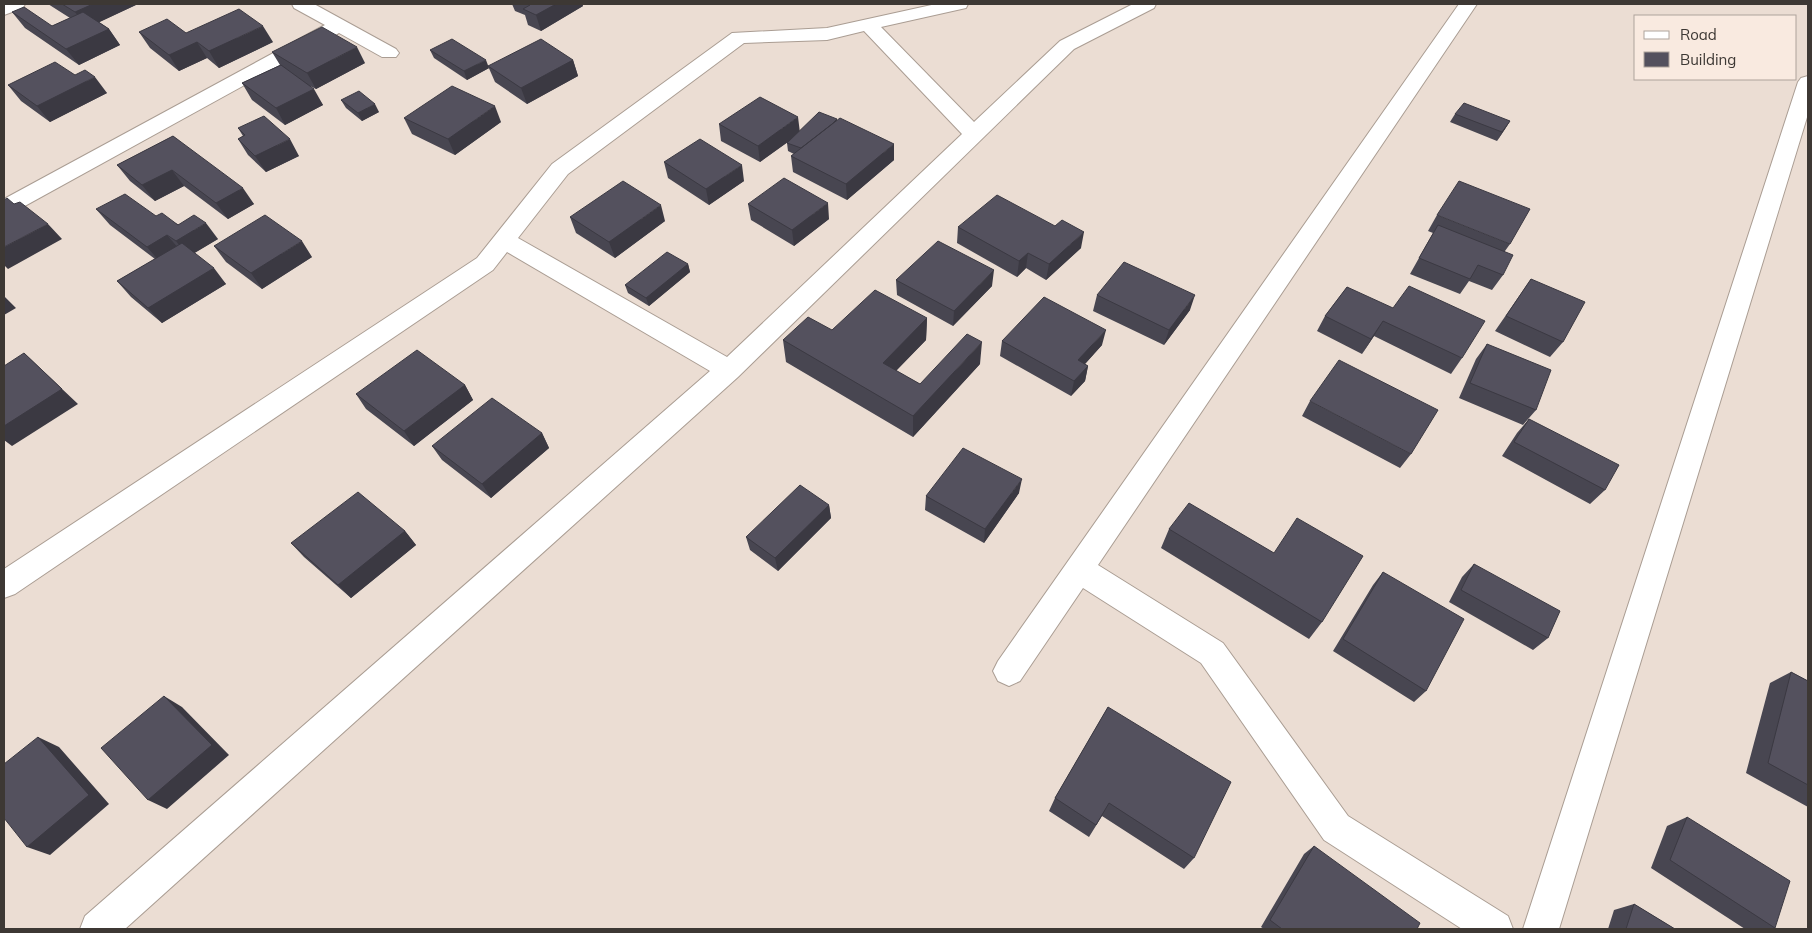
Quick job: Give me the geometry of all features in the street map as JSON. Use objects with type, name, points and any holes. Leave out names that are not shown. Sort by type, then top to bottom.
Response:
[{"type":"street","points":[[4,9],[16,4]]},
{"type":"street","points":[[301,4],[389,53]]},
{"type":"street","points":[[4,585],[485,264],[560,169],[739,37],[827,34],[959,4]]},
{"type":"street","points":[[98,929],[729,370],[1067,45],[1147,4]]},
{"type":"street","points":[[1009,670],[1468,4]]},
{"type":"street","points":[[867,24],[974,134]]},
{"type":"street","points":[[4,208],[338,26]]},
{"type":"street","points":[[1541,929],[1808,82]]},
{"type":"street","points":[[504,240],[729,370]]},
{"type":"street","points":[[1080,569],[1212,653],[1336,828],[1495,929]]},
{"type":"building","points":[[62,4],[93,4],[75,12]]},
{"type":"building","points":[[528,4],[556,4],[536,15],[523,9],[530,5]]},
{"type":"building","points":[[24,7],[52,26],[83,12],[109,29],[66,49],[12,12]]},
{"type":"building","points":[[239,9],[263,26],[209,51],[197,42],[169,55],[139,32],[167,19],[186,33]]},
{"type":"building","points":[[322,27],[357,47],[307,73],[272,52]]},
{"type":"building","points":[[452,39],[486,60],[464,71],[430,50]]},
{"type":"building","points":[[541,39],[573,60],[521,88],[488,66]]},
{"type":"building","points":[[55,62],[75,75],[85,70],[95,77],[37,106],[8,85]]},
{"type":"building","points":[[281,65],[314,89],[276,108],[242,83]]},
{"type":"building","points":[[452,86],[495,106],[448,139],[404,118]]},
{"type":"building","points":[[359,91],[375,104],[358,113],[341,100]]},
{"type":"building","points":[[760,97],[798,117],[758,146],[719,124]]},
{"type":"building","points":[[1464,103],[1510,121],[1502,132],[1455,114]]},
{"type":"building","points":[[819,112],[837,119],[801,148],[787,143]]},
{"type":"building","points":[[264,116],[290,139],[255,156],[238,139],[245,135],[238,128]]},
{"type":"building","points":[[840,118],[894,144],[846,184],[791,156]]},
{"type":"building","points":[[173,136],[243,188],[216,203],[172,170],[142,185],[117,165]]},
{"type":"building","points":[[700,139],[742,165],[706,189],[664,162]]},
{"type":"building","points":[[784,178],[828,203],[792,230],[748,204]]},
{"type":"building","points":[[623,181],[661,205],[609,242],[570,217]]},
{"type":"building","points":[[1459,181],[1530,209],[1510,244],[1437,215]]},
{"type":"building","points":[[125,194],[156,216],[162,213],[178,225],[194,215],[206,223],[176,241],[167,235],[147,247],[96,209]]},
{"type":"building","points":[[997,195],[1055,226],[1062,220],[1084,232],[1049,264],[1028,253],[1019,261],[958,227]]},
{"type":"building","points":[[7,198],[14,204],[20,202],[48,224],[4,247],[4,200]]},
{"type":"building","points":[[265,215],[302,241],[251,273],[214,246]]},
{"type":"building","points":[[1438,225],[1513,255],[1503,275],[1478,265],[1470,279],[1419,258]]},
{"type":"building","points":[[938,241],[994,270],[954,311],[896,280]]},
{"type":"building","points":[[182,243],[214,268],[148,308],[117,281]]},
{"type":"building","points":[[667,252],[688,264],[646,298],[625,285]]},
{"type":"building","points":[[1124,262],[1195,295],[1169,330],[1097,295]]},
{"type":"building","points":[[1531,279],[1585,302],[1563,342],[1506,316]]},
{"type":"building","points":[[1409,286],[1485,321],[1462,358],[1383,321],[1371,339],[1325,316],[1347,287],[1393,308]]},
{"type":"building","points":[[875,290],[927,318],[883,363],[920,384],[967,334],[982,342],[913,416],[783,340],[808,317],[832,330]]},
{"type":"building","points":[[1044,297],[1106,330],[1078,360],[1088,366],[1074,381],[1002,341]]},
{"type":"building","points":[[1487,344],[1551,370],[1536,410],[1470,383]]},
{"type":"building","points":[[417,350],[465,385],[404,431],[356,394]]},
{"type":"building","points":[[24,353],[62,389],[4,426],[4,366]]},
{"type":"building","points":[[1339,360],[1438,410],[1411,454],[1310,401]]},
{"type":"building","points":[[492,398],[542,433],[482,484],[432,446]]},
{"type":"building","points":[[1529,419],[1619,465],[1605,490],[1514,442]]},
{"type":"building","points":[[963,448],[1022,479],[985,529],[926,496]]},
{"type":"building","points":[[800,485],[829,505],[775,558],[746,537]]},
{"type":"building","points":[[358,492],[405,531],[338,585],[291,543]]},
{"type":"building","points":[[1189,503],[1274,553],[1297,518],[1363,556],[1322,622],[1169,529]]},
{"type":"building","points":[[1474,564],[1560,611],[1548,638],[1461,590]]},
{"type":"building","points":[[1383,572],[1464,619],[1426,691],[1343,639]]},
{"type":"building","points":[[1791,672],[1808,681],[1808,785],[1768,763]]},
{"type":"building","points":[[164,696],[212,745],[148,800],[101,748]]},
{"type":"building","points":[[1108,707],[1231,782],[1194,858],[1109,803],[1096,825],[1055,798]]},
{"type":"building","points":[[38,737],[89,795],[27,847],[4,818],[4,764]]},
{"type":"building","points":[[1687,817],[1790,881],[1775,928],[1670,860]]},
{"type":"building","points":[[1314,846],[1420,923],[1417,929],[1282,929],[1270,920]]},
{"type":"building","points":[[1634,904],[1675,929],[1626,929]]}]
